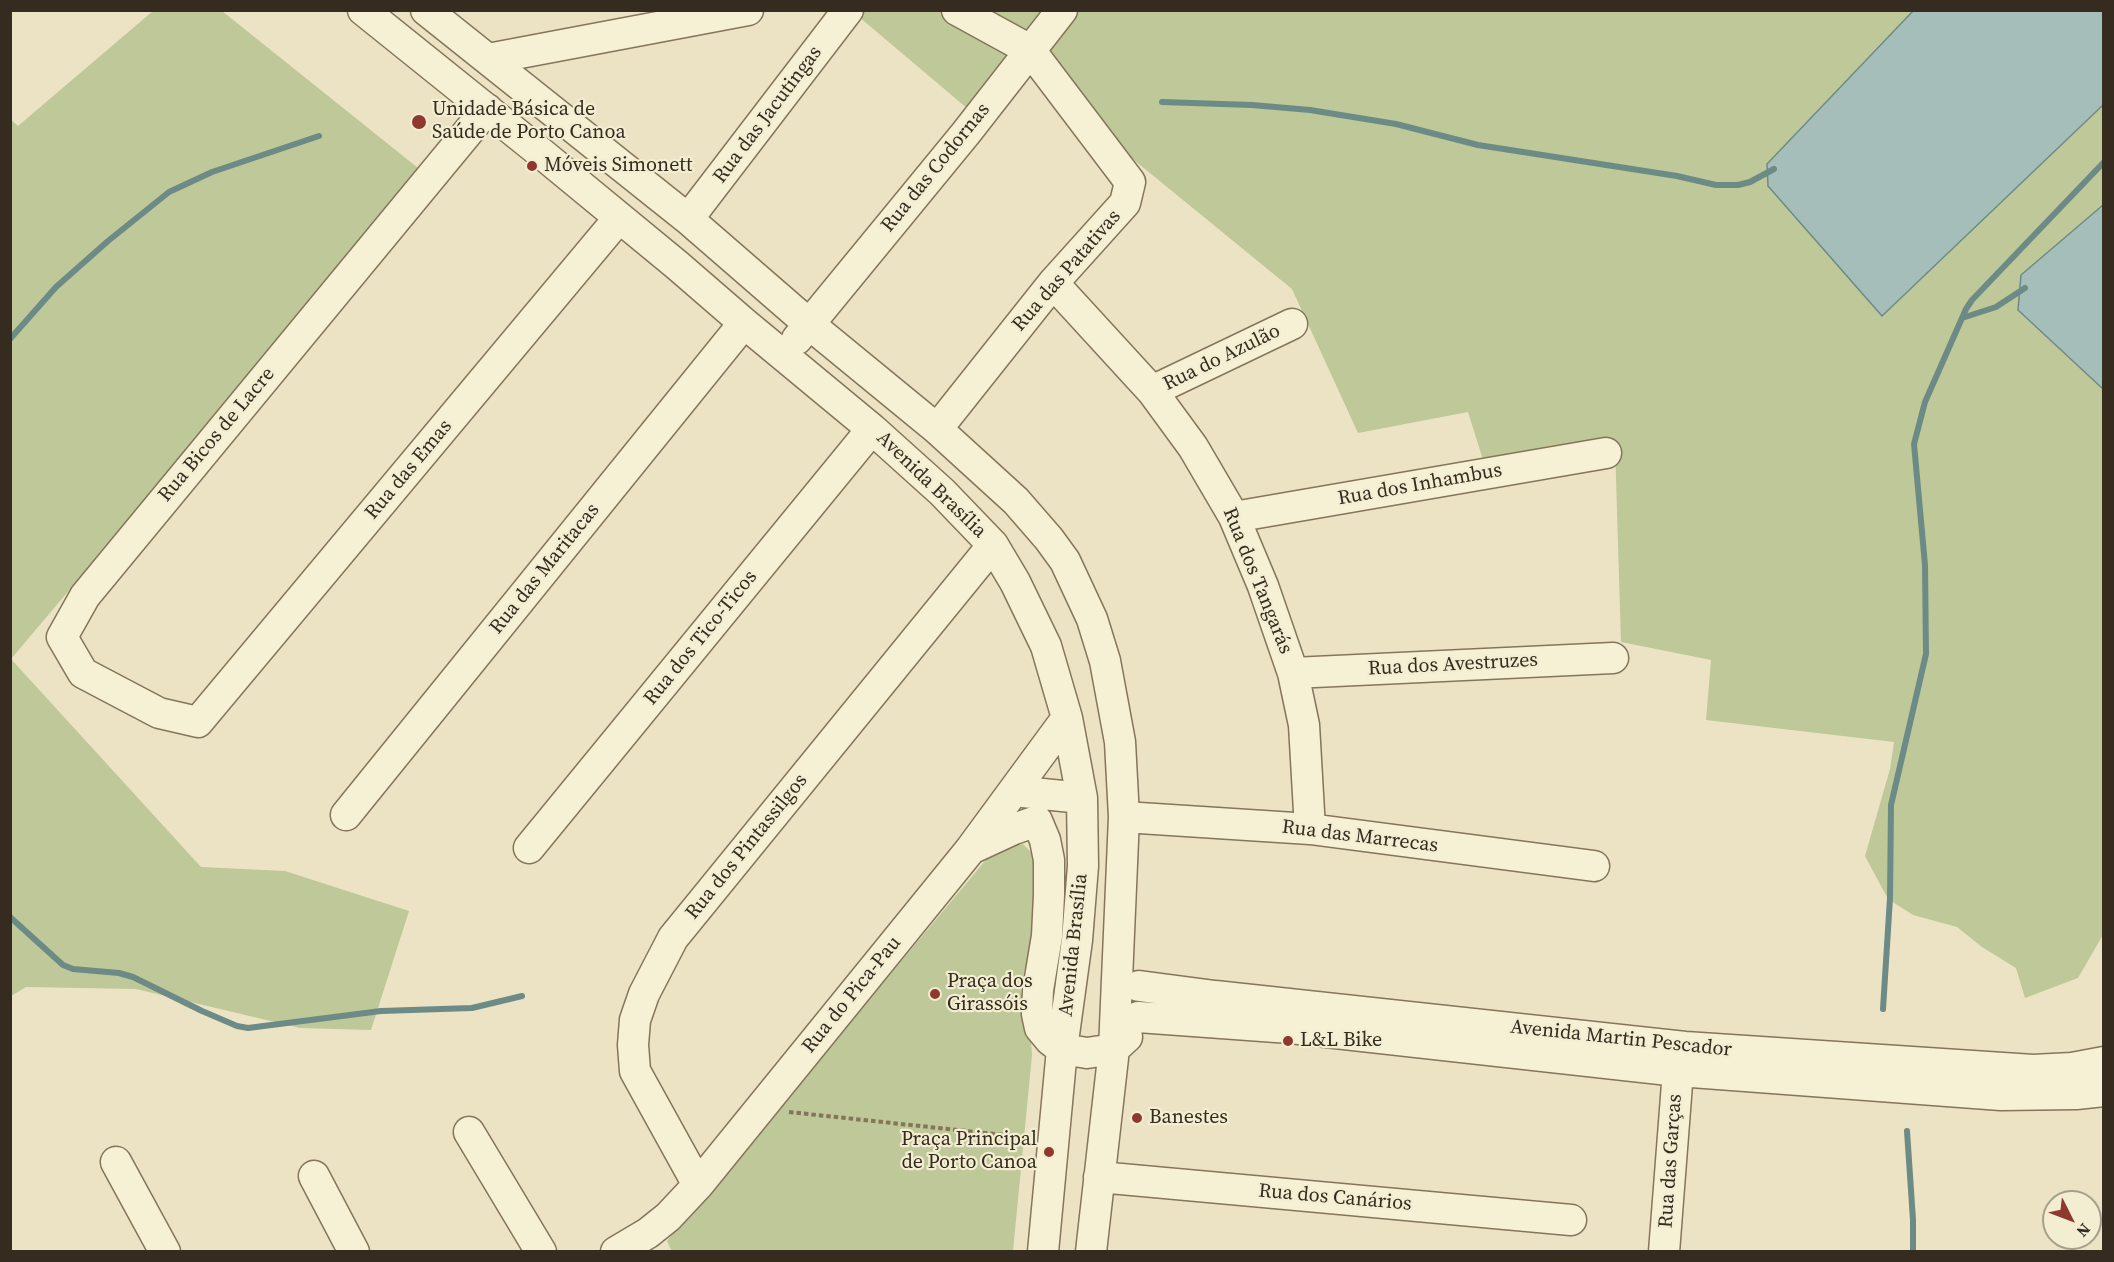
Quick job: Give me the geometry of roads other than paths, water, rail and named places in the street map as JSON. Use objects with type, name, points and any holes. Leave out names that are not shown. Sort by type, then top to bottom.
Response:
[{"type":"street","name":"Avenida Brasília","points":[[363,10],[677,265],[744,324],[872,429],[942,492],[993,545],[1024,598],[1046,646],[1067,718],[1082,798],[1083,866],[1078,930],[1062,1049],[1043,1251]]},
{"type":"street","name":"Avenida Brasília","points":[[426,10],[688,219],[809,324],[937,429],[1016,501],[1065,561],[1092,619],[1105,661],[1117,719],[1125,817],[1114,1049],[1091,1251]]},
{"type":"street","points":[[488,60],[748,10]]},
{"type":"street","points":[[824,10],[838,13],[846,10]]},
{"type":"street","name":"Rua das Jacutingas","points":[[688,219],[846,10]]},
{"type":"street","points":[[957,10],[1030,50]]},
{"type":"street","name":"Rua das Codornas","points":[[788,358],[791,348],[809,324],[966,133],[1062,10]]},
{"type":"street","name":"Rua das Patativas","points":[[937,429],[1053,283],[1125,203],[1130,182],[1030,50]]},
{"type":"street","name":"Rua Bicos de Lacre","points":[[198,722],[159,713],[83,673],[62,637],[85,596],[487,109]]},
{"type":"street","name":"Rua das Emas","points":[[198,722],[619,218]]},
{"type":"street","points":[[677,265],[696,270],[711,270],[724,267],[736,260]]},
{"type":"street","name":"Rua dos Tangarás","points":[[1053,283],[1152,391],[1193,447],[1234,517],[1263,586],[1293,673],[1304,725],[1310,829]]},
{"type":"street","name":"Rua das Maritacas","points":[[346,815],[744,324]]},
{"type":"street","name":"Rua do Azulão","points":[[1152,391],[1292,324]]},
{"type":"street","name":"Rua dos Tico-Ticos","points":[[529,848],[872,429]]},
{"type":"street","name":"Rua dos Inhambus","points":[[1234,517],[1606,453]]},
{"type":"street","name":"Rua dos Pintassilgos","points":[[698,1185],[635,1071],[633,1045],[635,1020],[644,994],[673,938],[993,545]]},
{"type":"street","name":"Rua dos Avestruzes","points":[[1293,673],[1613,658]]},
{"type":"street","points":[[1067,718],[1089,711],[1107,714],[1117,719]]},
{"type":"street","name":"Rua do Pica-Pau","points":[[616,1251],[653,1242],[668,1217],[698,1185],[1021,788],[1067,718]]},
{"type":"street","points":[[1021,788],[1082,798]]},
{"type":"street","points":[[1021,788],[1045,840],[1049,860],[1047,936],[1038,990],[1038,1022],[1044,1034],[1062,1049],[1087,1053],[1114,1049],[1130,1035],[1141,1007],[1139,986],[1134,975],[1118,957]]},
{"type":"street","name":"Rua das Marrecas","points":[[1125,817],[1310,829],[1594,866]]},
{"type":"street","points":[[970,850],[1037,821]]},
{"type":"street","name":"Avenida Martin Pescador","points":[[1139,986],[1176,1005],[1290,1028],[1678,1071],[2001,1095],[2076,1094],[2103,1090]]},
{"type":"street","name":"Avenida Martin Pescador","points":[[1138,1017],[1176,1005],[1685,1047],[2033,1070],[2072,1068],[2103,1062]]},
{"type":"street","name":"Rua das Garças","points":[[1664,1251],[1678,1071]]},
{"type":"street","points":[[469,1131],[541,1251]]},
{"type":"street","points":[[116,1162],[165,1251]]},
{"type":"street","points":[[314,1176],[354,1251]]},
{"type":"street","name":"Rua dos Canários","points":[[1099,1177],[1571,1220]]},
{"type":"water","points":[[1913,11],[2103,11],[2103,105],[1882,316],[1768,186],[1767,164]]},
{"type":"water","points":[[2103,205],[2103,389],[2018,310],[2021,275]]},
{"type":"waterway","points":[[1162,102],[1252,105],[1310,110],[1396,124],[1478,145],[1677,176],[1716,185],[1738,185],[1750,182],[1774,169]]},
{"type":"waterway","points":[[10,339],[56,287],[169,192],[212,172],[319,136]]},
{"type":"waterway","points":[[1883,1009],[1890,898],[1891,805],[1926,654],[1925,565],[1914,444],[1925,402],[1972,300],[2104,162]]},
{"type":"waterway","points":[[1962,318],[1996,307],[2025,288]]},
{"type":"waterway","points":[[10,917],[63,965],[73,969],[119,973],[133,977],[202,1011],[237,1026],[248,1028],[381,1011],[472,1008],[522,996]]},
{"type":"waterway","points":[[1907,1131],[1913,1252]]},
{"type":"place","name":"Unidade Básica de Saúde de Porto Canoa","points":[[419,122]]},
{"type":"place","name":"Móveis Simonett","points":[[532,166]]},
{"type":"place","name":"Praça dos Girassóis","points":[[935,994]]},
{"type":"place","name":"L&L Bike","points":[[1288,1041]]},
{"type":"place","name":"Banestes","points":[[1137,1118]]},
{"type":"place","name":"Praça Principal de Porto Canoa","points":[[1049,1152]]}]
